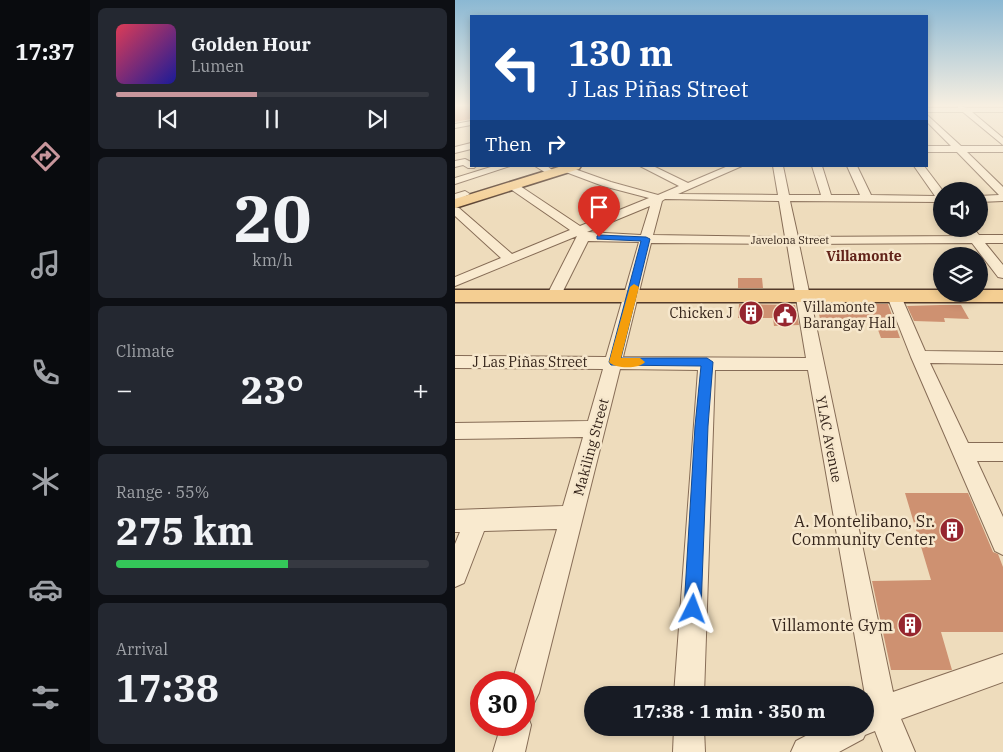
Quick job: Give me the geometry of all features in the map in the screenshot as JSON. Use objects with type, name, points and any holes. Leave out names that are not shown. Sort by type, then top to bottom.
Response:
[{"type":"main road","points":[[455,204],[464,197],[513,186],[571,168]]},
{"type":"main road","points":[[455,296],[1003,296]]},
{"type":"street","points":[[950,140],[1003,193]]},
{"type":"street","points":[[455,150],[470,146]]},
{"type":"street","points":[[928,148],[1003,149]]},
{"type":"street","points":[[455,164],[465,162],[470,165]]},
{"type":"street","points":[[473,167],[481,173]]},
{"type":"street","points":[[455,181],[502,167]]},
{"type":"street","points":[[541,167],[551,174]]},
{"type":"street","points":[[647,167],[687,186]]},
{"type":"street","points":[[455,282],[510,259],[582,234],[730,167]]},
{"type":"street","name":"YLAC Avenue","points":[[778,167],[791,240],[804,296],[868,686]]},
{"type":"street","points":[[817,167],[827,198]]},
{"type":"street","points":[[852,167],[867,198]]},
{"type":"street","points":[[920,167],[933,186]]},
{"type":"street","points":[[571,168],[607,184],[660,198],[933,198]]},
{"type":"street","points":[[513,186],[582,234]]},
{"type":"street","points":[[455,187],[464,197]]},
{"type":"street","name":"Makiling Street","points":[[530,671],[615,362],[646,239],[660,198]]},
{"type":"street","points":[[988,198],[1003,198]]},
{"type":"street","points":[[455,210],[510,259]]},
{"type":"street","points":[[554,295],[582,234]]},
{"type":"street","name":"Javelona Street","points":[[582,234],[646,239],[791,240],[933,235]]},
{"type":"street","points":[[974,237],[1003,274]]},
{"type":"street","name":"Javelona Street","points":[[988,237],[1003,239]]},
{"type":"street","points":[[894,296],[919,357],[1003,543]]},
{"type":"street","points":[[919,357],[1003,358]]},
{"type":"street","name":"J Las Piñas Street","points":[[455,362],[815,364]]},
{"type":"street","points":[[689,686],[702,426],[707,362]]},
{"type":"street","points":[[455,431],[596,429]]},
{"type":"street","points":[[962,452],[1003,452]]},
{"type":"street","points":[[455,574],[466,520],[572,518]]},
{"type":"street","points":[[874,716],[1003,668]]},
{"type":"street","name":"YLAC Avenue","points":[[874,717],[899,752]]},
{"type":"street","points":[[509,752],[513,736]]},
{"type":"street","points":[[689,736],[689,752]]},
{"type":"street","points":[[807,752],[837,736]]},
{"type":"building","points":[[738,278],[762,278],[763,288],[738,288]]},
{"type":"building","points":[[739,304],[795,305],[799,325],[774,326],[773,318],[738,318]]},
{"type":"building","points":[[817,304],[888,304],[900,338],[881,338],[874,319],[820,319]]},
{"type":"building","points":[[961,305],[969,319],[944,318],[945,322],[914,321],[907,306]]},
{"type":"building","name":"A. Montelibano, Sr. Community Center","points":[[905,493],[968,493],[993,552],[998,554],[1003,567],[1003,632],[941,632],[952,670],[891,670],[872,581],[931,580]]},
{"type":"slow traffic","points":[[634,287],[615,362],[640,362]]},
{"type":"place","name":"Chicken J","points":[[751,313]]},
{"type":"place","name":"Villamonte Barangay Hall","points":[[785,315]]},
{"type":"place","name":"A. Montelibano, Sr. Community Center","points":[[952,530]]},
{"type":"place","name":"Villamonte Gym","points":[[910,625]]},
{"type":"district","name":"Villamonte","points":[[864,256]]},
{"type":"route","points":[[599,237],[646,239],[615,362],[707,362],[693,609]]}]
